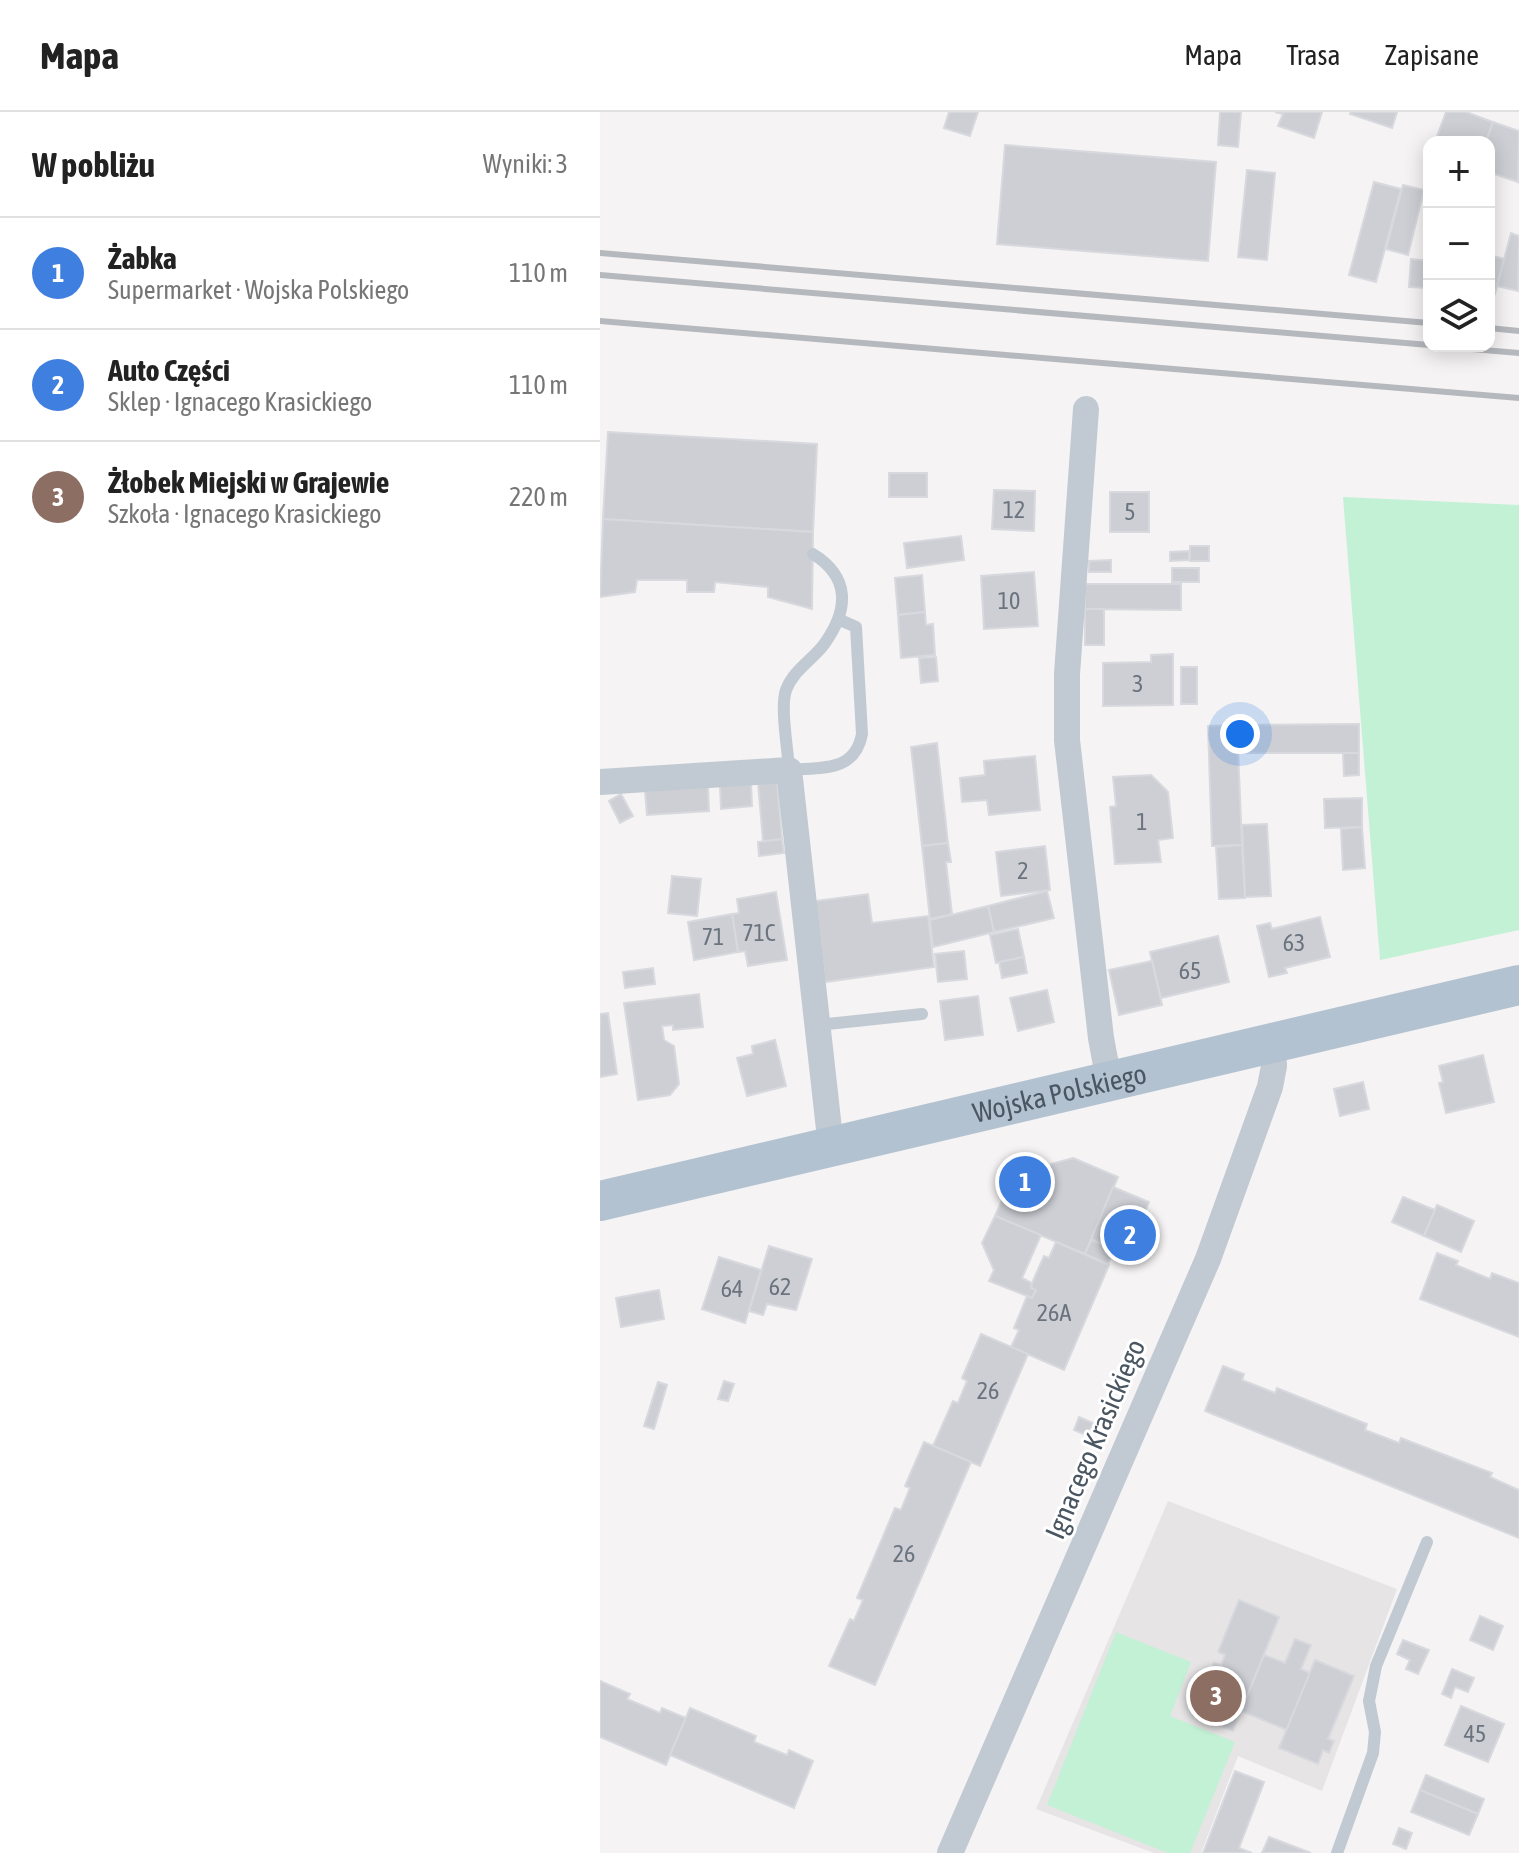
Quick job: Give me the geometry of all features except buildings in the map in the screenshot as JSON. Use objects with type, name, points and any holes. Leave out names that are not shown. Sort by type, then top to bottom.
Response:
[{"type":"main road","name":"Wojska Polskiego","points":[[600,1201],[1519,985]]},
{"type":"street","points":[[1086,409],[1067,674],[1067,740],[1101,1038],[1109,1081]]},
{"type":"street","points":[[600,782],[789,770],[831,1147]]},
{"type":"street","name":"Ignacego Krasickiego","points":[[950,1853],[1208,1259],[1270,1087],[1274,1066],[1273,1044]]},
{"type":"lane","points":[[813,554],[838,577],[843,592],[838,619],[825,644],[793,675],[785,693],[789,770],[836,766],[851,758],[859,748],[862,734],[856,627],[838,619]]},
{"type":"lane","points":[[818,1025],[922,1014]]},
{"type":"lane","points":[[1337,1853],[1373,1753],[1375,1732],[1369,1701],[1376,1666],[1427,1542]]},
{"type":"shaded area","points":[[1168,1501],[1397,1589],[1322,1791],[1238,1756],[1201,1853],[1154,1853],[1036,1809]]},
{"type":"green space","points":[[1343,497],[1519,505],[1519,930],[1380,960]]},
{"type":"green space","points":[[1116,1632],[1191,1662],[1170,1716],[1235,1742],[1190,1853],[1168,1853],[1047,1805]]},
{"type":"railway","points":[[600,253],[1423,322]]},
{"type":"railway","points":[[600,275],[1423,344]]},
{"type":"railway","points":[[600,321],[1519,398]]},
{"type":"railway","points":[[1495,329],[1519,331]]},
{"type":"railway","points":[[1495,351],[1519,353]]},
{"type":"place","name":"Żabka","points":[[1025,1182]]},
{"type":"place","name":"Auto Części","points":[[1130,1235]]},
{"type":"place","name":"Żłobek Miejski w Grajewie","points":[[1216,1696]]}]
